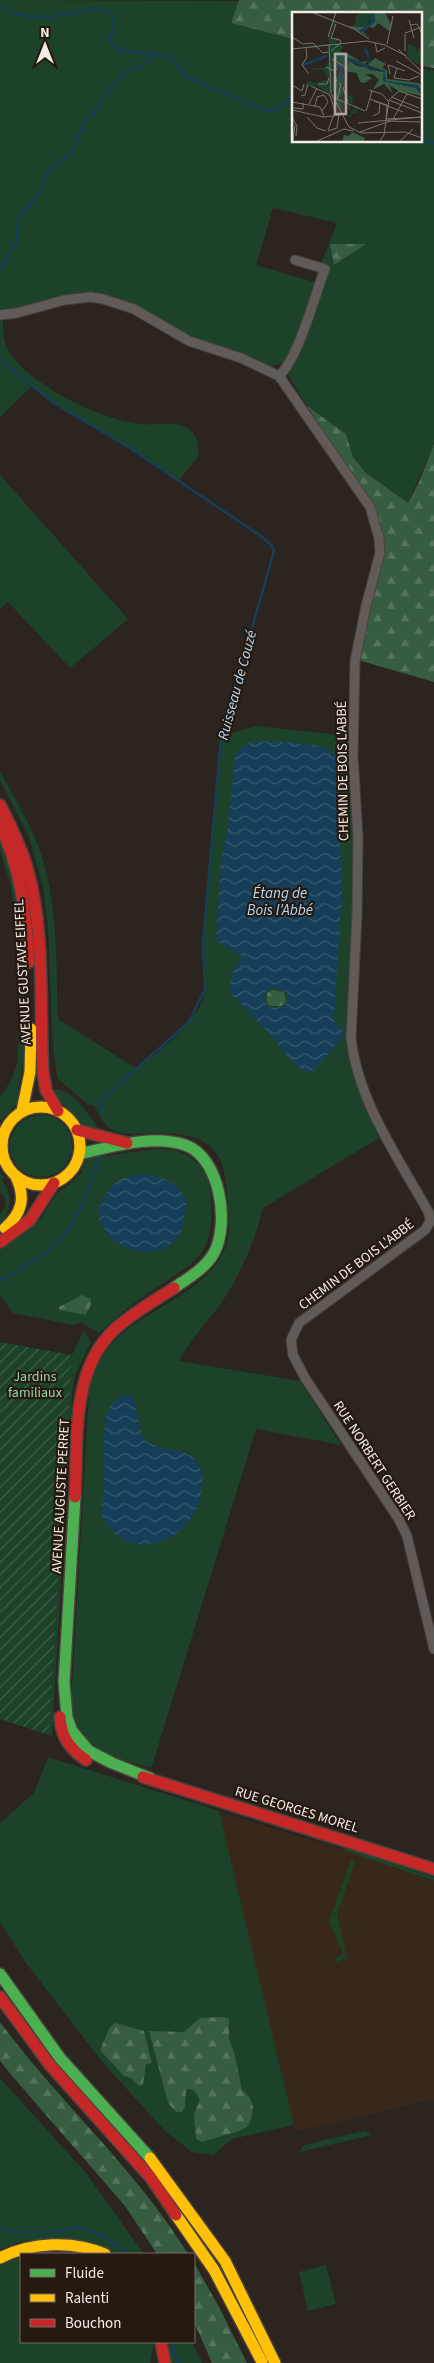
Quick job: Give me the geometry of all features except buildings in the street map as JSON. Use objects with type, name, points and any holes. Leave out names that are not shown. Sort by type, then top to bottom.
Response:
[{"type":"main road","name":"AVENUE GUSTAVE EIFFEL","points":[[0,805],[18,840],[32,890],[37,929],[43,1072],[46,1090],[58,1111]]},
{"type":"main road","name":"AVENUE GUSTAVE EIFFEL","points":[[0,825],[18,868],[25,904],[32,1046],[30,1072],[22,1111]]},
{"type":"main road","points":[[0,1231],[15,1220],[23,1206],[23,1194],[8,1171],[2,1150],[2,1136],[12,1119],[22,1111],[40,1107],[58,1111],[68,1118],[76,1130],[79,1154],[69,1173],[54,1183],[30,1220],[0,1242]]},
{"type":"main road","name":"AVENUE AUGUSTE PERRET","points":[[76,1130],[128,1143]]},
{"type":"main road","name":"AVENUE AUGUSTE PERRET","points":[[69,1738],[64,1682],[83,1380],[93,1354],[111,1332],[196,1273],[215,1252],[220,1236],[218,1182],[213,1168],[206,1159],[188,1145],[171,1141],[128,1143],[79,1154]]},
{"type":"main road","points":[[8,1171],[36,1185],[54,1183]]},
{"type":"main road","name":"RUE GEORGES MOREL","points":[[69,1738],[98,1759],[150,1778],[434,1869]]},
{"type":"main road","points":[[0,1974],[60,2058],[147,2154],[225,2261],[275,2363]]},
{"type":"main road","points":[[0,1997],[50,2065],[151,2178],[214,2270],[263,2363]]},
{"type":"main road","points":[[0,2258],[24,2248],[41,2246],[77,2246],[102,2253]]},
{"type":"main road","points":[[157,2363],[161,2343]]},
{"type":"main road","points":[[161,2343],[165,2363]]},
{"type":"street","points":[[279,376],[295,353],[325,269],[295,260]]},
{"type":"street","name":"CHEMIN DE BOIS L'ABBÉ","points":[[0,315],[17,313],[64,300],[91,297],[103,299],[134,309],[190,341],[241,358],[279,376],[370,507],[379,538],[380,553],[364,614],[355,661],[353,755],[358,837],[358,886],[351,1037],[352,1053],[371,1105],[392,1147],[430,1213],[431,1219],[425,1230],[300,1323]]},
{"type":"street","name":"RUE NORBERT GERBIER","points":[[300,1323],[291,1340],[293,1355],[404,1531],[415,1565],[434,1649]]},
{"type":"shaded area","points":[[219,1812],[363,1856],[434,1881],[434,2099],[295,2132]]},
{"type":"green space","points":[[0,0],[240,1],[231,23],[292,39],[292,142],[422,142],[422,68],[434,71],[434,444],[408,503],[366,473],[353,457],[346,434],[307,406],[281,363],[269,367],[185,335],[114,298],[0,311]],"holes":[[[273,208],[337,223],[314,282],[256,265]]]},
{"type":"green space","points":[[239,0],[434,0],[434,68],[422,66],[422,12],[292,12],[292,39],[231,23]]},
{"type":"green space","points":[[330,244],[366,244],[334,265]]},
{"type":"green space","points":[[0,318],[3,318],[4,337],[8,351],[36,379],[70,400],[106,416],[140,424],[184,426],[196,438],[198,457],[178,481],[128,447],[52,402],[32,386],[0,417]]},
{"type":"green space","points":[[307,406],[346,434],[353,457],[366,473],[408,503],[419,482],[434,444],[434,682],[358,660],[382,541],[376,517],[366,497]]},
{"type":"green space","points":[[0,475],[128,619],[70,668],[8,602],[0,609]]},
{"type":"green space","points":[[256,726],[350,736],[355,835],[355,1077],[379,1138],[263,1208],[252,1243],[237,1277],[224,1299],[182,1355],[180,1361],[300,1381],[341,1445],[256,1429],[152,1766],[148,1767],[107,1755],[96,1749],[81,1732],[75,1719],[71,1702],[89,1393],[98,1364],[116,1339],[131,1327],[186,1292],[217,1263],[226,1246],[229,1226],[226,1184],[223,1167],[217,1154],[208,1144],[194,1138],[175,1134],[126,1134],[116,1132],[109,1128],[93,1105],[90,1106],[58,1079],[53,1049],[48,928],[43,887],[29,837],[0,780],[0,771],[34,835],[47,877],[54,917],[58,1019],[137,1069],[187,1025],[201,1003],[205,991],[202,957],[221,737]]},
{"type":"green space","points":[[0,838],[11,871],[21,923],[25,1019],[23,1061],[18,1090],[22,1090],[18,1103],[0,1121],[0,1097],[11,1081],[17,1064],[20,1020],[15,911],[10,883],[0,851]]},
{"type":"green space","points":[[272,990],[284,992],[286,1002],[281,1006],[270,1006],[267,1003],[267,993]]},
{"type":"green space","points":[[52,1089],[60,1090],[74,1098],[100,1130],[82,1127]]},
{"type":"green space","points":[[35,1115],[47,1115],[63,1124],[70,1134],[72,1146],[70,1158],[63,1168],[47,1177],[35,1177],[24,1172],[15,1163],[10,1152],[10,1140],[15,1129],[24,1120]]},
{"type":"green space","points":[[158,1149],[173,1150],[186,1155],[202,1169],[208,1179],[211,1196],[211,1226],[203,1251],[186,1268],[137,1301],[99,1333],[80,1322],[74,1325],[13,1313],[0,1295],[0,1214],[6,1205],[4,1196],[0,1192],[0,1173],[5,1176],[2,1180],[10,1198],[8,1212],[5,1217],[40,1220],[56,1194],[81,1173],[86,1158]],"holes":[[[135,1175],[146,1175],[102,1203],[108,1192],[118,1181]]]},
{"type":"green space","points":[[82,1295],[91,1299],[86,1315],[59,1310],[59,1307]]},
{"type":"green space","points":[[84,1330],[91,1342],[75,1375],[72,1397],[52,1736],[49,1735],[72,1355]]},
{"type":"green space","name":"Jardins familiaux","points":[[0,1342],[72,1355],[49,1735],[0,1719]]},
{"type":"green space","points":[[48,1757],[219,1811],[294,2125],[232,2139],[213,2155],[192,2152],[166,2132],[104,2064],[26,1963],[0,1922],[0,1823],[34,1793]]},
{"type":"green space","points":[[346,1848],[434,1877],[434,1881],[343,1850]]},
{"type":"green space","points":[[351,1860],[355,1862],[337,1915],[347,1958],[336,1962],[336,1958],[343,1953],[329,1922]]},
{"type":"green space","points":[[224,2017],[229,2019],[229,2038],[242,2090],[250,2098],[253,2107],[251,2120],[247,2127],[239,2131],[202,2142],[196,2139],[194,2114],[200,2100],[194,2090],[186,2089],[185,2107],[182,2112],[176,2112],[168,2103],[149,2031],[184,2032],[200,2018]]},
{"type":"green space","points":[[0,2022],[47,2080],[145,2193],[187,2253],[156,2253],[125,2206],[0,2061]]},
{"type":"green space","points":[[115,2023],[144,2031],[152,2063],[146,2064],[143,2085],[139,2086],[131,2078],[124,2076],[100,2050],[110,2027]]},
{"type":"green space","points":[[0,2078],[86,2173],[143,2253],[113,2253],[103,2248],[46,2239],[22,2241],[0,2249]]},
{"type":"green space","points":[[364,2131],[372,2135],[300,2152],[304,2145]]},
{"type":"green space","points":[[20,2255],[20,2343],[154,2343],[150,2363],[0,2363],[0,2265]]},
{"type":"green space","points":[[195,2265],[218,2305],[247,2363],[212,2363],[195,2324]]},
{"type":"green space","points":[[326,2265],[336,2304],[308,2311],[299,2272]]},
{"type":"green space","points":[[167,2343],[192,2343],[202,2363],[169,2363]]},
{"type":"water","name":"Étang de Bois l'Abbé","points":[[257,741],[316,746],[331,751],[336,757],[342,890],[334,1020],[345,1033],[315,1070],[308,1072],[296,1066],[266,1030],[232,995],[231,980],[242,956],[216,941],[221,862],[227,832],[235,758],[246,745]],"holes":[[[272,988],[285,991],[288,996],[287,1003],[281,1007],[269,1008],[265,1003],[266,992]]]},
{"type":"water","points":[[135,1175],[159,1177],[172,1183],[183,1194],[187,1202],[184,1221],[179,1235],[167,1247],[157,1251],[133,1250],[122,1245],[104,1229],[99,1218],[100,1207],[114,1184]]},
{"type":"water","points":[[125,1395],[131,1396],[134,1401],[139,1428],[145,1440],[158,1447],[192,1457],[202,1474],[201,1494],[197,1507],[190,1519],[170,1538],[158,1543],[145,1545],[131,1543],[111,1530],[101,1514],[104,1484],[105,1422],[113,1403]]},
{"type":"waterway","points":[[0,6],[13,13],[37,17],[59,16],[95,9],[101,10],[112,16],[114,22],[110,40],[118,50],[171,57],[186,77],[266,111],[279,109],[292,98]]},
{"type":"waterway","name":"Ruisseau de Couzé","points":[[0,269],[17,241],[18,220],[21,214],[38,196],[48,172],[73,151],[83,125],[96,110],[100,100],[128,70],[136,68],[158,54]]},
{"type":"waterway","points":[[422,138],[434,143]]},
{"type":"waterway","name":"Ruisseau de Couzé","points":[[0,359],[52,402],[128,447],[261,536],[272,546],[274,551],[221,737],[203,942],[205,989],[189,1022],[103,1098],[100,1102],[103,1112]]},
{"type":"waterway","name":"Ruisseau de Couzé","points":[[0,1280],[35,1260],[66,1233],[82,1205],[101,1155]]},
{"type":"waterway","points":[[0,2228],[8,2232],[57,2232],[79,2227],[104,2237],[128,2253]]},
{"type":"waterway","points":[[173,2343],[174,2355],[178,2363]]},
{"type":"traffic: fast","points":[[79,1154],[118,1145],[159,1141],[185,1145],[197,1152],[207,1163],[219,1192],[221,1209],[219,1240],[214,1253],[206,1264],[174,1288]]},
{"type":"traffic: fast","points":[[75,1497],[64,1682],[67,1717],[72,1731],[89,1751],[112,1763],[150,1778]]},
{"type":"traffic: fast","points":[[0,1974],[60,2058],[150,2158]]},
{"type":"traffic: slow","points":[[22,1111],[30,1072],[31,1029]]},
{"type":"traffic: slow","points":[[33,1107],[49,1107],[63,1113],[74,1124],[80,1138],[80,1146],[80,1154],[74,1168],[63,1179],[49,1185],[33,1185],[19,1179],[8,1168],[2,1154],[2,1138],[8,1124],[19,1113],[33,1107]]},
{"type":"traffic: slow","points":[[5,1228],[15,1217],[21,1205],[21,1192],[16,1177]]},
{"type":"traffic: slow","points":[[150,2158],[225,2261],[275,2363]]},
{"type":"traffic: slow","points":[[176,2215],[214,2270],[262,2362]]},
{"type":"traffic: slow","points":[[0,2258],[25,2249],[52,2245],[79,2246],[103,2253]]},
{"type":"traffic: jam","points":[[0,805],[22,852],[33,893],[41,969],[43,1072],[46,1090],[58,1111]]},
{"type":"traffic: jam","points":[[0,825],[18,875],[29,962]]},
{"type":"traffic: jam","points":[[77,1130],[127,1143]]},
{"type":"traffic: jam","points":[[0,1242],[30,1220],[54,1183]]},
{"type":"traffic: jam","points":[[75,1497],[79,1408],[90,1366],[100,1347],[114,1330],[174,1288]]},
{"type":"traffic: jam","points":[[60,1717],[62,1731],[67,1742],[86,1760]]},
{"type":"traffic: jam","points":[[143,1777],[434,1869]]},
{"type":"traffic: jam","points":[[0,1997],[50,2065],[151,2178],[176,2215]]},
{"type":"traffic: jam","points":[[161,2343],[165,2363]]}]
